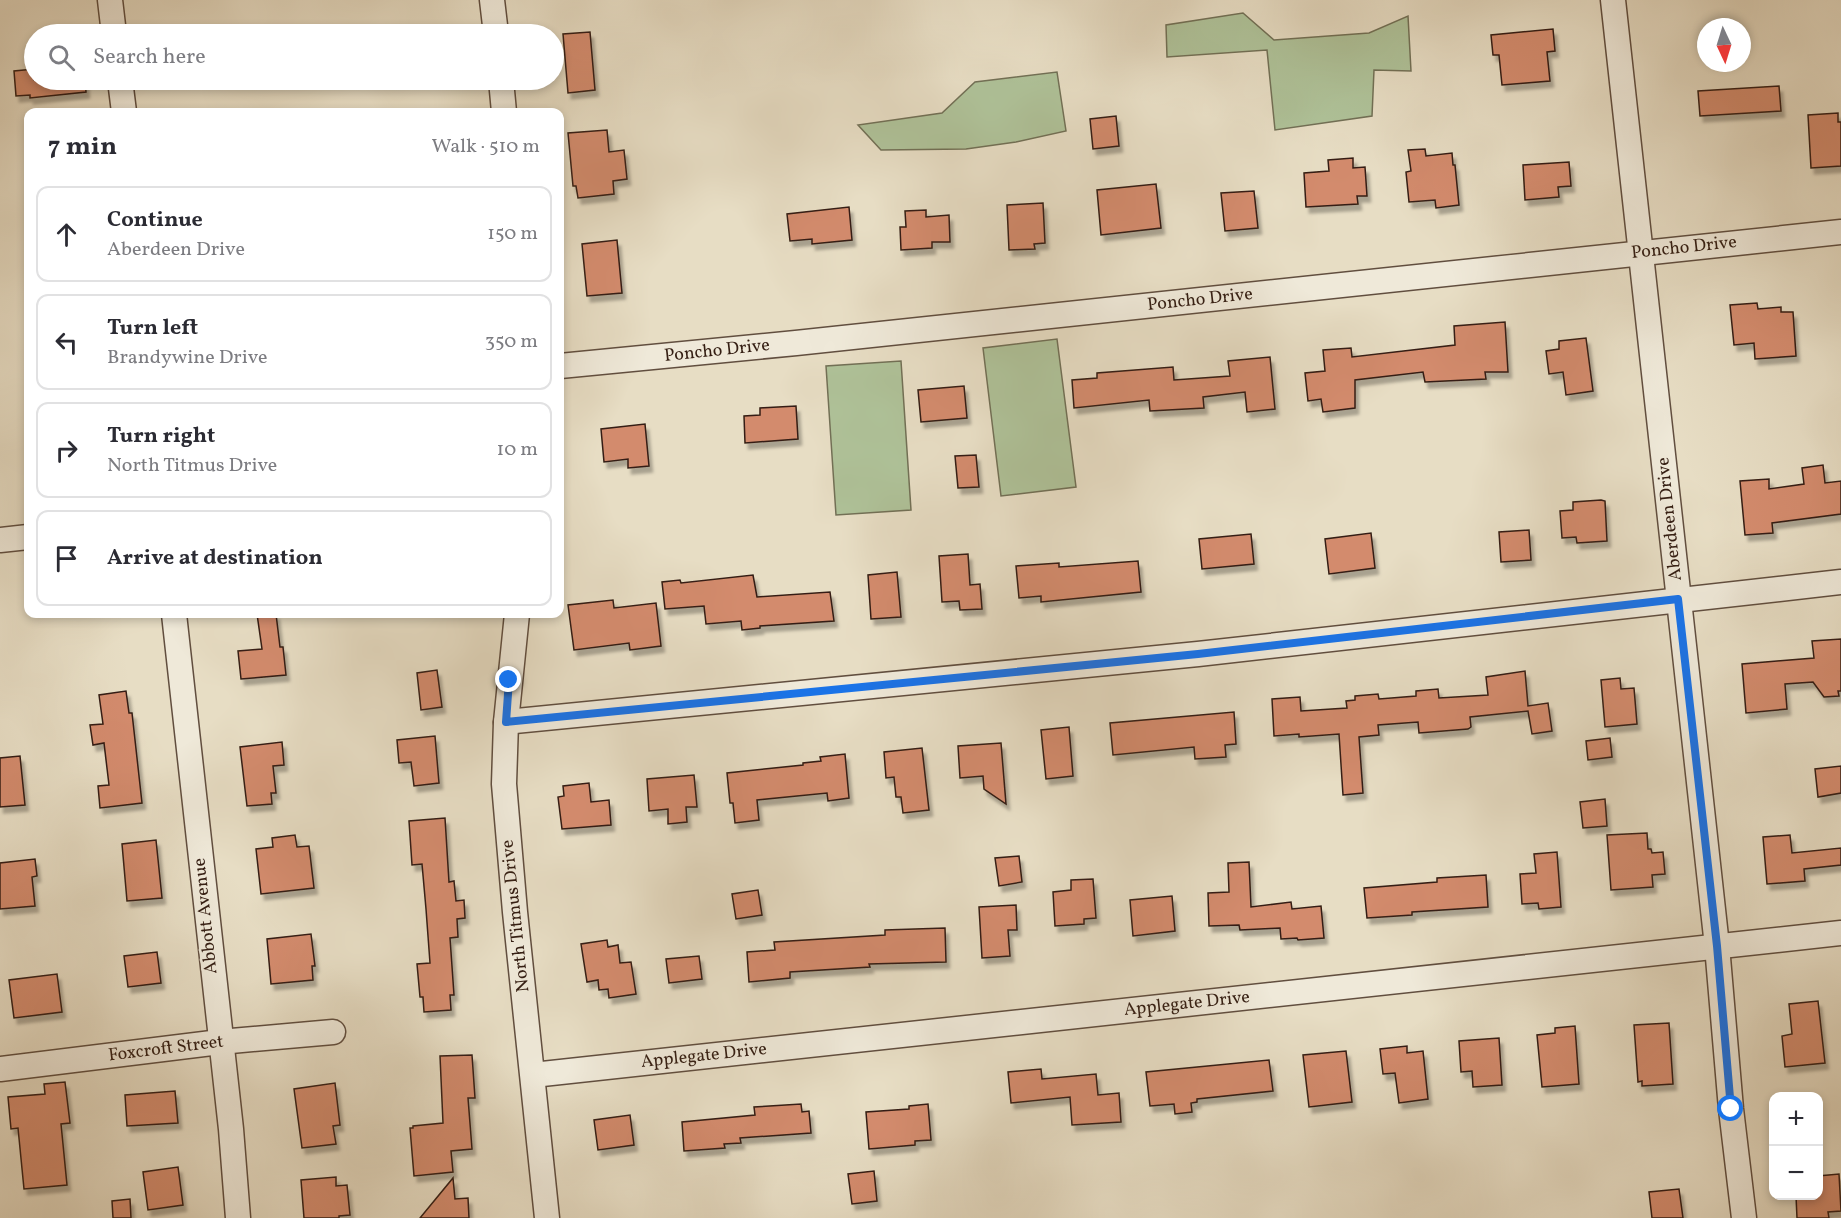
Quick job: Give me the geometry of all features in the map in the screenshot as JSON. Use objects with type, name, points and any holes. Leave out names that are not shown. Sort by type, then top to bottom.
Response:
[{"type":"street","points":[[110,0],[113,24]]},
{"type":"street","points":[[492,0],[495,24]]},
{"type":"street","name":"Aberdeen Drive","points":[[1613,0],[1717,946],[1731,1109],[1744,1218]]},
{"type":"street","points":[[121,90],[124,108]]},
{"type":"street","points":[[502,90],[504,108]]},
{"type":"street","name":"Poncho Drive","points":[[564,366],[1841,232]]},
{"type":"street","points":[[0,540],[24,537]]},
{"type":"street","points":[[506,722],[1198,654],[1841,582]]},
{"type":"street","name":"Abbott Avenue","points":[[174,618],[231,1129],[238,1218]]},
{"type":"street","name":"North Titmus Drive","points":[[517,618],[506,722],[504,784],[515,912],[548,1218]]},
{"type":"street","name":"Applegate Drive","points":[[533,1075],[1841,933]]},
{"type":"street","name":"Foxcroft Street","points":[[0,1069],[220,1042],[333,1032]]},
{"type":"green space","points":[[1243,13],[1274,40],[1369,33],[1408,16],[1411,71],[1374,70],[1372,116],[1275,130],[1267,50],[1167,57],[1166,25]]},
{"type":"green space","points":[[1057,72],[1066,131],[1016,142],[966,149],[881,150],[858,125],[942,113],[975,82]]},
{"type":"green space","points":[[1057,339],[1076,487],[1001,496],[983,348]]},
{"type":"green space","points":[[901,361],[911,510],[836,515],[826,366]]},
{"type":"building","points":[[1553,29],[1555,51],[1547,52],[1550,81],[1502,85],[1499,55],[1493,55],[1491,35]]},
{"type":"building","points":[[590,32],[595,90],[568,93],[564,34]]},
{"type":"building","points":[[24,70],[24,90],[86,90],[86,92],[30,98],[30,95],[16,96],[14,71]]},
{"type":"building","points":[[1779,86],[1781,111],[1700,116],[1698,91]]},
{"type":"building","points":[[1838,113],[1838,122],[1841,122],[1841,166],[1811,168],[1808,115]]},
{"type":"building","points":[[1116,116],[1119,146],[1093,149],[1090,119]]},
{"type":"building","points":[[607,130],[609,152],[624,150],[627,179],[613,181],[614,194],[578,198],[576,186],[573,186],[568,133]]},
{"type":"building","points":[[1425,149],[1426,156],[1452,153],[1459,205],[1436,208],[1435,200],[1409,202],[1406,172],[1411,171],[1408,150]]},
{"type":"building","points":[[1353,158],[1353,168],[1365,167],[1367,196],[1357,196],[1358,204],[1306,207],[1304,173],[1329,171],[1328,160]]},
{"type":"building","points":[[1569,162],[1571,186],[1558,187],[1559,197],[1525,200],[1523,165]]},
{"type":"building","points":[[1156,184],[1161,228],[1101,235],[1097,190]]},
{"type":"building","points":[[1254,191],[1258,228],[1225,231],[1221,193]]},
{"type":"building","points":[[1043,203],[1045,243],[1034,244],[1035,249],[1009,250],[1007,205]]},
{"type":"building","points":[[849,207],[852,240],[812,244],[812,239],[790,241],[787,214]]},
{"type":"building","points":[[926,210],[926,217],[949,215],[950,242],[932,242],[932,248],[901,250],[900,227],[906,227],[905,211]]},
{"type":"building","points":[[617,240],[622,293],[587,296],[582,244]]},
{"type":"building","points":[[1757,303],[1758,309],[1781,307],[1781,312],[1793,312],[1796,356],[1755,359],[1754,343],[1734,345],[1730,305]]},
{"type":"building","points":[[1505,322],[1508,372],[1485,372],[1486,379],[1425,382],[1423,372],[1355,380],[1355,408],[1323,412],[1321,399],[1308,401],[1305,373],[1325,371],[1323,350],[1351,348],[1352,357],[1455,345],[1454,326]]},
{"type":"building","points":[[1586,338],[1593,391],[1566,395],[1563,372],[1549,374],[1546,351],[1559,349],[1559,341]]},
{"type":"building","points":[[1270,357],[1275,409],[1247,412],[1245,392],[1203,397],[1204,408],[1150,411],[1149,400],[1074,408],[1072,380],[1097,378],[1097,373],[1173,367],[1174,380],[1230,376],[1228,361]]},
{"type":"building","points":[[964,386],[967,418],[921,422],[918,390]]},
{"type":"building","points":[[796,406],[798,439],[745,443],[744,416],[760,415],[760,408]]},
{"type":"building","points":[[645,424],[649,466],[628,468],[628,459],[604,462],[601,429]]},
{"type":"building","points":[[976,455],[979,487],[958,488],[955,456]]},
{"type":"building","points":[[1823,465],[1825,483],[1841,481],[1841,514],[1772,523],[1773,533],[1745,535],[1740,481],[1769,479],[1769,489],[1804,484],[1802,468]]},
{"type":"building","points":[[1605,501],[1607,541],[1577,543],[1576,537],[1562,538],[1560,511],[1573,510],[1573,502]]},
{"type":"building","points":[[1529,530],[1531,560],[1501,562],[1499,532]]},
{"type":"building","points":[[1371,533],[1375,568],[1329,574],[1325,539]]},
{"type":"building","points":[[1251,534],[1254,564],[1202,569],[1199,539]]},
{"type":"building","points":[[968,554],[970,585],[980,584],[982,609],[960,610],[959,601],[942,602],[939,556]]},
{"type":"building","points":[[1138,561],[1141,592],[1041,602],[1041,596],[1019,598],[1016,566],[1059,563],[1059,567]]},
{"type":"building","points":[[897,572],[901,617],[871,619],[868,575]]},
{"type":"building","points":[[753,575],[757,597],[830,592],[834,621],[760,626],[760,628],[742,630],[741,621],[706,624],[704,606],[665,609],[662,582],[680,580],[681,583]]},
{"type":"building","points":[[613,600],[614,608],[656,603],[661,646],[630,650],[629,643],[574,650],[568,605]]},
{"type":"building","points":[[258,618],[276,618],[286,675],[241,679],[238,651],[262,649]]},
{"type":"building","points":[[1841,639],[1841,691],[1838,691],[1839,696],[1824,697],[1813,682],[1785,684],[1787,709],[1746,713],[1742,664],[1814,658],[1812,641]]},
{"type":"building","points":[[437,670],[442,707],[421,710],[417,673]]},
{"type":"building","points":[[1525,671],[1528,706],[1548,703],[1552,731],[1532,734],[1528,711],[1470,717],[1471,727],[1468,729],[1419,733],[1418,722],[1378,725],[1379,735],[1359,737],[1363,793],[1343,795],[1339,734],[1274,736],[1272,699],[1300,697],[1301,711],[1347,708],[1346,701],[1355,700],[1355,696],[1378,694],[1379,699],[1416,696],[1416,691],[1438,689],[1439,698],[1488,695],[1486,677]]},
{"type":"building","points":[[1620,678],[1621,689],[1634,688],[1637,724],[1605,727],[1601,680]]},
{"type":"building","points":[[126,691],[129,713],[132,713],[142,803],[100,808],[98,786],[109,785],[104,743],[93,745],[90,725],[103,724],[99,695]]},
{"type":"building","points":[[1234,712],[1236,744],[1225,745],[1226,757],[1195,759],[1194,747],[1113,755],[1110,723]]},
{"type":"building","points":[[1069,727],[1073,776],[1046,779],[1041,730]]},
{"type":"building","points":[[435,736],[439,783],[414,786],[411,762],[399,763],[397,740]]},
{"type":"building","points":[[1610,738],[1612,757],[1588,760],[1586,741]]},
{"type":"building","points":[[282,742],[284,765],[273,766],[276,793],[271,793],[272,804],[247,806],[240,747]]},
{"type":"building","points":[[1001,743],[1006,804],[984,789],[983,776],[960,778],[958,746]]},
{"type":"building","points":[[922,748],[929,810],[903,813],[901,797],[896,797],[894,777],[886,778],[884,752]]},
{"type":"building","points":[[845,754],[849,798],[828,801],[827,793],[757,800],[759,820],[735,823],[727,773],[803,765],[803,763],[821,761],[820,757]]},
{"type":"building","points":[[20,756],[25,805],[0,807],[0,758]]},
{"type":"building","points":[[1841,766],[1841,793],[1818,797],[1815,769]]},
{"type":"building","points":[[694,775],[697,807],[686,807],[687,822],[668,824],[668,809],[649,811],[647,779]]},
{"type":"building","points":[[589,783],[591,802],[609,800],[611,825],[562,829],[558,797],[564,796],[563,786]]},
{"type":"building","points":[[1605,799],[1607,826],[1583,828],[1580,802]]},
{"type":"building","points":[[445,818],[449,882],[454,881],[456,901],[464,900],[465,918],[457,919],[458,937],[450,938],[454,995],[450,995],[451,1010],[424,1012],[417,964],[430,963],[426,909],[422,864],[412,865],[409,821]]},
{"type":"building","points":[[1647,833],[1648,849],[1651,849],[1652,853],[1663,852],[1665,874],[1652,875],[1653,887],[1611,890],[1607,835]]},
{"type":"building","points":[[295,835],[297,847],[309,846],[314,888],[261,894],[256,849],[273,847],[272,838]]},
{"type":"building","points":[[1790,835],[1792,853],[1841,848],[1841,865],[1804,869],[1805,881],[1767,884],[1763,837]]},
{"type":"building","points":[[156,840],[162,898],[127,901],[122,844]]},
{"type":"building","points":[[1557,852],[1561,907],[1539,909],[1538,903],[1522,904],[1520,874],[1536,873],[1534,854]]},
{"type":"building","points":[[1019,856],[1022,882],[999,886],[995,858]]},
{"type":"building","points":[[35,859],[37,876],[32,877],[35,906],[0,909],[0,863]]},
{"type":"building","points":[[1249,862],[1251,907],[1291,902],[1292,909],[1321,906],[1324,938],[1281,939],[1280,928],[1240,930],[1239,925],[1209,926],[1208,893],[1229,892],[1228,863]]},
{"type":"building","points":[[1486,875],[1488,907],[1412,912],[1412,915],[1367,918],[1364,888],[1437,882],[1437,878]]},
{"type":"building","points":[[1093,879],[1096,918],[1084,919],[1084,924],[1055,926],[1053,892],[1071,890],[1071,880]]},
{"type":"building","points":[[758,890],[762,915],[736,919],[732,894]]},
{"type":"building","points":[[1172,896],[1175,931],[1133,936],[1130,900]]},
{"type":"building","points":[[1016,905],[1017,930],[1008,930],[1010,956],[982,958],[979,907]]},
{"type":"building","points":[[945,928],[946,962],[869,964],[870,967],[790,972],[790,978],[749,982],[747,952],[775,950],[774,942],[885,935],[885,930]]},
{"type":"building","points":[[311,934],[315,966],[312,966],[313,980],[271,984],[267,939]]},
{"type":"building","points":[[607,940],[608,947],[618,945],[620,963],[631,962],[636,994],[609,998],[608,989],[599,990],[598,980],[587,982],[581,944]]},
{"type":"building","points":[[157,952],[161,983],[128,987],[124,956]]},
{"type":"building","points":[[699,956],[702,979],[669,983],[666,959]]},
{"type":"building","points":[[57,974],[62,1012],[14,1018],[9,980]]},
{"type":"building","points":[[1818,1001],[1825,1063],[1785,1067],[1782,1036],[1792,1034],[1789,1004]]},
{"type":"building","points":[[1669,1023],[1673,1084],[1642,1086],[1642,1081],[1638,1082],[1634,1025]]},
{"type":"building","points":[[1575,1026],[1579,1084],[1542,1087],[1537,1035],[1555,1033],[1555,1028]]},
{"type":"building","points":[[1499,1038],[1502,1085],[1473,1087],[1472,1071],[1461,1072],[1459,1041]]},
{"type":"building","points":[[1407,1046],[1407,1053],[1423,1051],[1428,1099],[1399,1103],[1395,1073],[1383,1074],[1380,1049]]},
{"type":"building","points":[[1346,1051],[1352,1102],[1309,1107],[1303,1055]]},
{"type":"building","points":[[472,1055],[475,1098],[468,1098],[472,1149],[451,1151],[453,1172],[414,1176],[410,1128],[443,1123],[440,1056]]},
{"type":"building","points":[[1269,1060],[1273,1091],[1197,1099],[1197,1102],[1191,1103],[1192,1112],[1175,1114],[1174,1104],[1150,1106],[1146,1072]]},
{"type":"building","points":[[1041,1069],[1042,1079],[1096,1074],[1098,1095],[1119,1093],[1121,1122],[1072,1125],[1070,1097],[1011,1103],[1008,1072]]},
{"type":"building","points":[[65,1082],[70,1123],[61,1124],[67,1185],[24,1189],[18,1128],[11,1129],[8,1097],[45,1094],[44,1084]]},
{"type":"building","points":[[335,1083],[340,1125],[333,1126],[336,1144],[302,1148],[294,1089]]},
{"type":"building","points":[[175,1091],[178,1123],[127,1126],[125,1095]]},
{"type":"building","points":[[801,1104],[802,1112],[809,1111],[811,1133],[740,1138],[741,1143],[724,1144],[725,1148],[684,1151],[682,1122],[755,1115],[754,1107]]},
{"type":"building","points":[[928,1104],[931,1140],[915,1141],[915,1145],[869,1149],[866,1112],[909,1109],[909,1106]]},
{"type":"building","points":[[630,1115],[634,1145],[598,1150],[594,1120]]},
{"type":"building","points":[[178,1167],[183,1205],[148,1210],[143,1172]]},
{"type":"building","points":[[874,1171],[877,1201],[852,1204],[848,1174]]},
{"type":"building","points":[[1839,1174],[1841,1211],[1828,1212],[1829,1218],[1797,1218],[1796,1200],[1823,1200],[1823,1176]]},
{"type":"building","points":[[336,1177],[336,1186],[347,1185],[350,1215],[339,1216],[339,1218],[304,1218],[301,1180]]},
{"type":"building","points":[[453,1178],[455,1199],[468,1198],[469,1218],[420,1218]]},
{"type":"building","points":[[1679,1189],[1683,1218],[1652,1218],[1649,1192]]},
{"type":"building","points":[[130,1199],[131,1218],[113,1218],[112,1201]]},
{"type":"route","points":[[509,680],[506,722],[1198,654],[1678,599],[1717,946],[1731,1109]]}]
